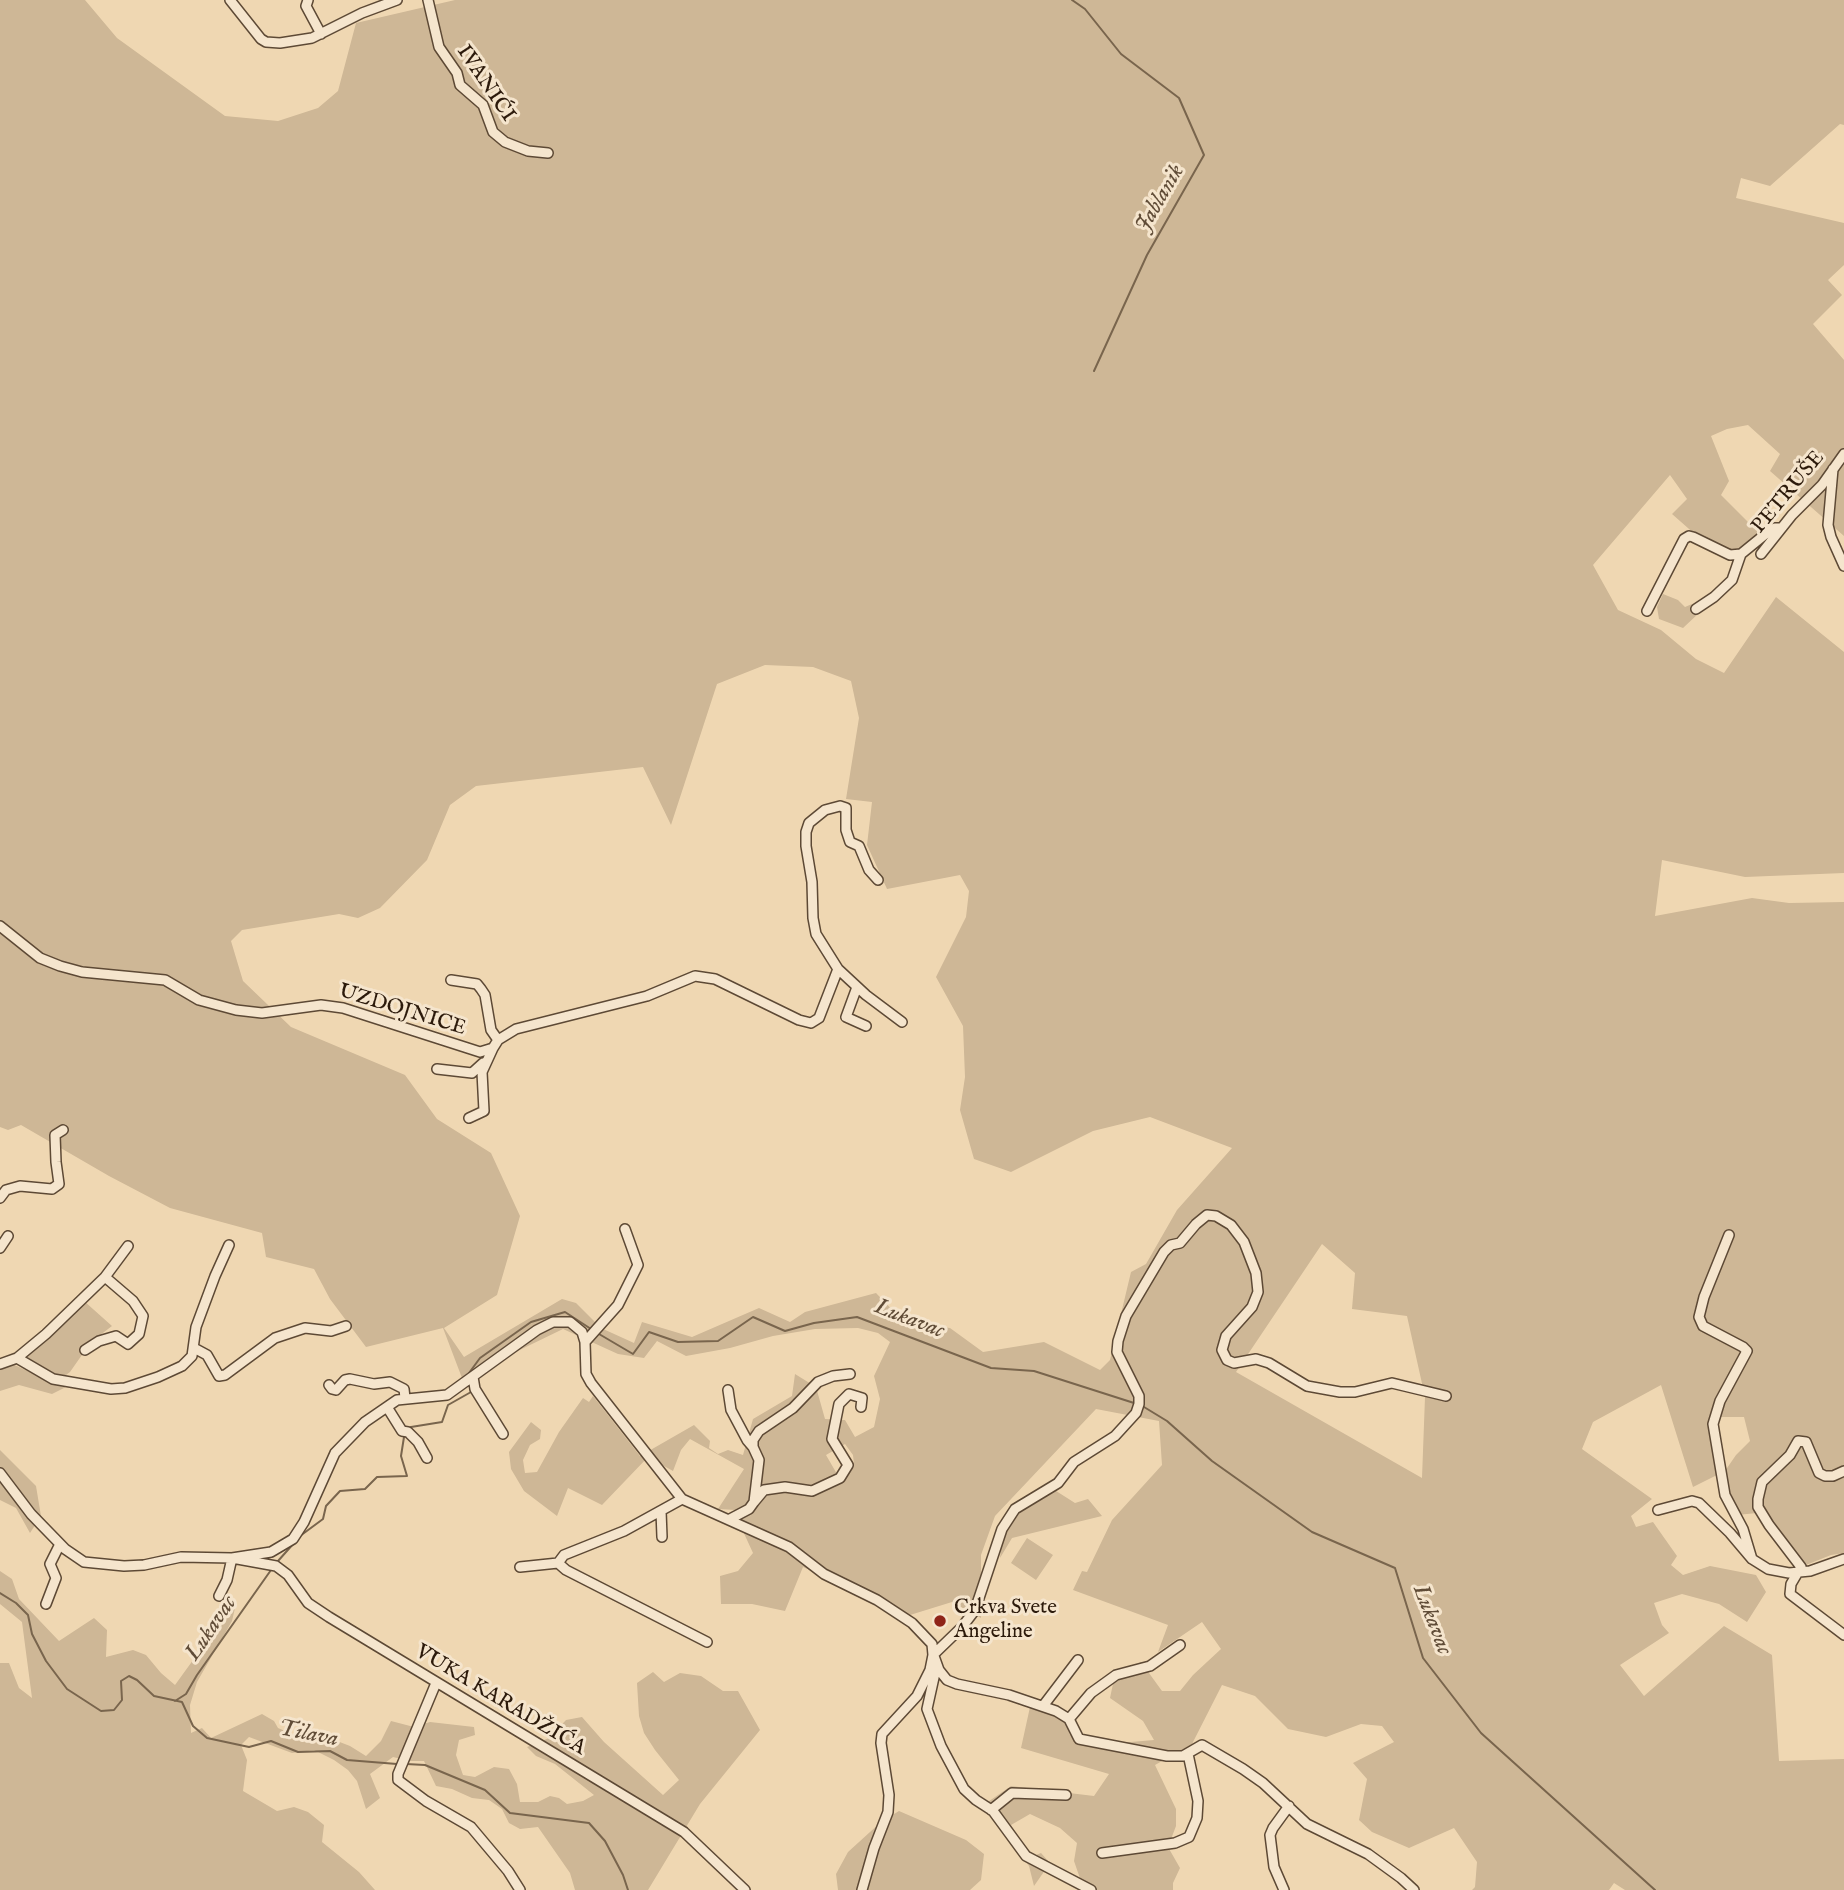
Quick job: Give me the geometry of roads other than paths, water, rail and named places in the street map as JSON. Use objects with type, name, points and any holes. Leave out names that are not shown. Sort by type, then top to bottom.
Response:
[{"type":"street","points":[[230,0],[261,39],[280,43],[312,38],[367,11],[397,0]]},
{"type":"street","points":[[308,0],[306,6],[321,34]]},
{"type":"street","points":[[367,11],[373,0]]},
{"type":"street","name":"IVANIĆI","points":[[428,0],[439,47],[457,73],[460,85],[483,105],[494,132],[505,142],[528,151],[548,153]]},
{"type":"street","name":"PETRUŠE","points":[[1761,554],[1780,528],[1822,485],[1844,454]]},
{"type":"street","points":[[1833,469],[1828,525],[1844,566]]},
{"type":"street","points":[[1696,609],[1732,580],[1741,554],[1768,532],[1780,528]]},
{"type":"street","points":[[1647,611],[1684,539],[1693,537],[1730,555],[1741,554]]},
{"type":"street","points":[[878,880],[869,870],[859,846],[850,842],[846,808],[840,806],[825,810],[810,823],[806,832],[806,846],[813,882],[816,934],[838,969],[902,1023]]},
{"type":"street","name":"UZDOJNICE","points":[[0,926],[40,958],[82,972],[165,980],[215,1006],[262,1013],[321,1005],[343,1007],[473,1051],[487,1051],[516,1029],[647,996],[695,976],[715,979],[799,1020],[811,1023],[819,1018],[838,969]]},
{"type":"street","points":[[451,980],[477,984],[481,989],[496,1044],[482,1072],[484,1111],[469,1118]]},
{"type":"street","points":[[858,988],[846,1017],[866,1026]]},
{"type":"street","points":[[437,1069],[472,1073],[485,1062]]},
{"type":"street","points":[[0,1198],[6,1190],[20,1186],[52,1189],[59,1184],[55,1162],[55,1135],[63,1129]]},
{"type":"street","points":[[862,1890],[888,1812],[882,1734],[917,1696],[930,1670],[933,1655],[975,1610],[1002,1530],[1015,1508],[1058,1483],[1074,1462],[1115,1436],[1136,1413],[1139,1396],[1117,1352],[1118,1341],[1126,1316],[1164,1252],[1171,1245],[1181,1243],[1207,1215],[1216,1216],[1231,1224],[1244,1242],[1256,1273],[1258,1292],[1252,1307],[1226,1336],[1223,1350],[1227,1360],[1234,1363],[1256,1359],[1269,1363],[1307,1386],[1340,1392],[1355,1392],[1392,1383],[1446,1396]]},
{"type":"street","points":[[625,1229],[639,1265],[618,1306],[592,1335],[586,1374],[592,1383],[682,1499],[789,1547],[824,1574],[877,1600],[928,1637],[932,1644],[935,1673],[928,1703],[929,1714],[956,1777],[976,1800],[991,1810],[1026,1856],[1091,1890]]},
{"type":"street","points":[[1729,1235],[1704,1297],[1699,1317],[1703,1326],[1743,1347],[1747,1352],[1720,1401],[1713,1423],[1725,1495],[1743,1528],[1752,1559]]},
{"type":"street","points":[[0,1248],[8,1236]]},
{"type":"street","points":[[17,1357],[53,1379],[111,1390],[158,1377],[182,1366],[192,1356],[196,1327],[229,1245]]},
{"type":"street","points":[[0,1364],[17,1357],[46,1334],[105,1277],[128,1246]]},
{"type":"street","points":[[85,1350],[99,1341],[116,1336],[128,1344],[139,1334],[143,1316],[133,1301],[105,1277]]},
{"type":"street","name":"VUKA KARADŽIĆA","points":[[232,1558],[271,1552],[293,1539],[304,1522],[335,1453],[365,1422],[387,1407],[405,1398],[447,1395],[537,1329],[552,1322],[561,1320],[592,1335]]},
{"type":"street","points":[[194,1348],[207,1355],[219,1376],[225,1375],[275,1338],[305,1328],[331,1331],[346,1325]]},
{"type":"street","points":[[753,1447],[759,1431],[793,1408],[818,1382],[833,1376],[850,1374]]},
{"type":"street","points":[[473,1377],[475,1389],[503,1434]]},
{"type":"street","points":[[329,1385],[336,1390],[345,1380],[350,1379],[374,1384],[390,1382],[404,1389],[405,1398]]},
{"type":"street","points":[[727,1390],[731,1410],[759,1460],[754,1502]]},
{"type":"street","points":[[730,1519],[748,1509],[764,1490],[785,1487],[811,1491],[840,1478],[848,1465],[832,1439],[839,1404],[849,1394],[862,1398],[861,1407]]},
{"type":"street","points":[[387,1407],[402,1431],[408,1432],[418,1442],[427,1458]]},
{"type":"street","points":[[1844,1471],[1833,1476],[1819,1473],[1806,1442],[1798,1441],[1790,1455],[1762,1482],[1758,1507],[1783,1546],[1801,1567],[1791,1584],[1790,1594],[1844,1634]]},
{"type":"street","name":"VUKA KARADŽIĆA","points":[[0,1473],[19,1501],[60,1544],[83,1562],[144,1565],[181,1557],[232,1558],[284,1570],[308,1603],[684,1832],[745,1890]]},
{"type":"street","points":[[520,1567],[558,1563],[564,1555],[624,1531],[682,1499]]},
{"type":"street","points":[[1658,1510],[1692,1501],[1699,1503],[1752,1559],[1768,1569],[1796,1573],[1821,1569],[1844,1559]]},
{"type":"street","points":[[661,1511],[662,1537]]},
{"type":"street","points":[[46,1604],[56,1578],[50,1564],[60,1544]]},
{"type":"street","points":[[219,1596],[227,1580],[232,1558]]},
{"type":"street","points":[[558,1563],[566,1570],[707,1642]]},
{"type":"street","points":[[1069,1718],[1091,1693],[1116,1675],[1150,1666],[1180,1645]]},
{"type":"street","points":[[933,1655],[947,1680],[1043,1706],[1069,1718],[1079,1739],[1167,1756],[1188,1754],[1202,1745],[1253,1776],[1307,1824],[1368,1854],[1414,1890]]},
{"type":"street","points":[[1043,1706],[1078,1660]]},
{"type":"street","points":[[436,1683],[398,1774],[398,1780],[426,1801],[471,1828],[508,1871],[520,1890]]},
{"type":"street","points":[[1102,1853],[1181,1842],[1189,1837],[1197,1818],[1198,1801],[1188,1754]]},
{"type":"street","points":[[991,1810],[1012,1793],[1066,1795]]},
{"type":"street","points":[[1284,1890],[1274,1867],[1270,1835],[1272,1828],[1289,1806]]},
{"type":"waterway","name":"Jablanik","points":[[1072,0],[1085,9],[1121,54],[1179,98],[1204,155],[1147,255],[1094,371]]},
{"type":"waterway","name":"Lukavac","points":[[469,1373],[480,1358],[531,1322],[565,1312],[591,1329]]},
{"type":"waterway","name":"Lukavac","points":[[599,1334],[633,1354],[649,1332],[678,1342],[718,1341],[753,1317],[785,1331],[814,1323],[857,1317],[991,1368],[1034,1371],[1134,1403]]},
{"type":"waterway","name":"Lukavac","points":[[411,1427],[442,1422],[448,1405],[471,1392]]},
{"type":"waterway","name":"Lukavac","points":[[1144,1407],[1167,1421],[1212,1461],[1312,1532],[1395,1568],[1423,1658],[1481,1733],[1655,1890]]},
{"type":"waterway","name":"Lukavac","points":[[300,1536],[323,1519],[326,1506],[340,1491],[365,1489],[377,1477],[407,1476],[401,1456],[404,1437]]},
{"type":"waterway","name":"Lukavac","points":[[278,1561],[294,1543]]},
{"type":"waterway","name":"Lukavac","points":[[175,1701],[186,1694],[271,1570]]},
{"type":"waterway","name":"Tilava","points":[[0,1593],[28,1615],[32,1634],[46,1661],[67,1689],[101,1711],[114,1710],[122,1700],[121,1681],[129,1676],[154,1696],[182,1702],[193,1726],[207,1738],[249,1747],[271,1741],[298,1752],[330,1751],[347,1760],[397,1764]]},
{"type":"waterway","name":"Tilava","points":[[406,1764],[425,1765],[485,1790],[510,1813],[589,1823],[605,1841],[628,1890]]},
{"type":"place","name":"Crkva Svete Angeline","points":[[940,1621]]}]
